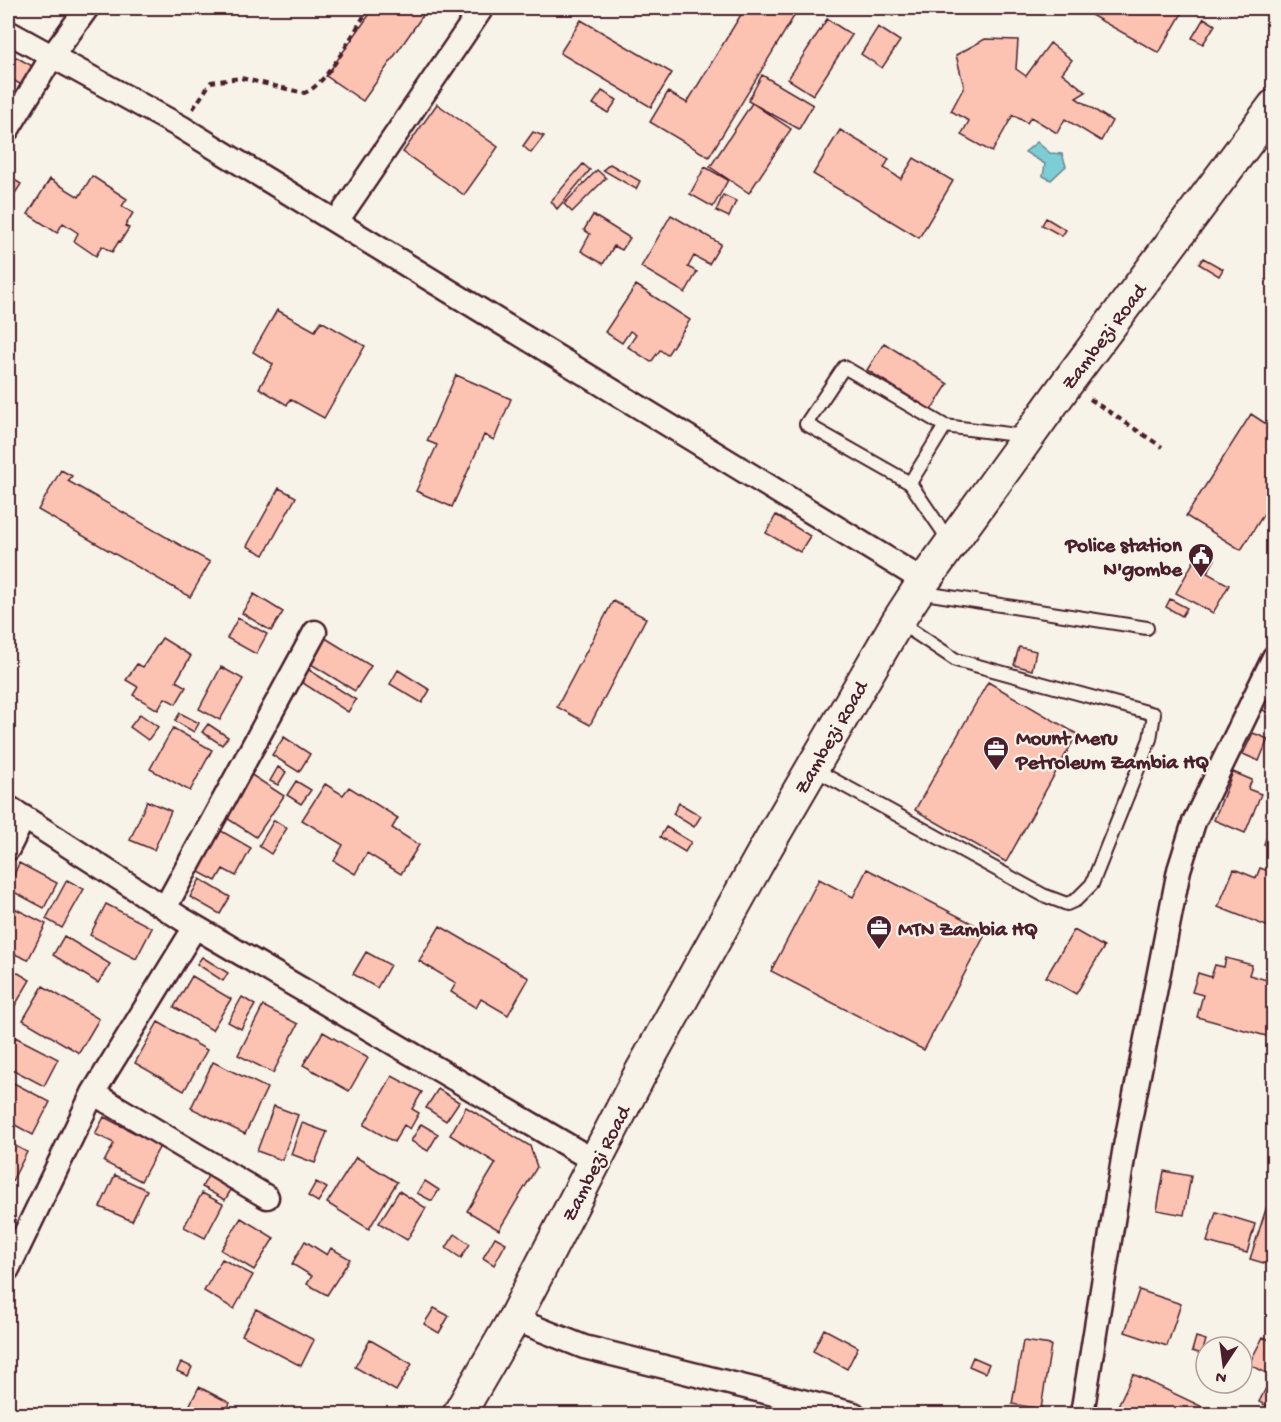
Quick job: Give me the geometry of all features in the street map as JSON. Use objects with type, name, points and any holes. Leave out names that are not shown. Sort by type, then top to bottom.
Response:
[{"type":"main road","name":"Zambezi Road","points":[[459,1414],[514,1319],[639,1076],[897,621],[1067,383],[1274,106]]},
{"type":"street","points":[[8,129],[53,55],[87,8]]},
{"type":"street","points":[[337,221],[482,8]]},
{"type":"street","points":[[8,32],[181,127],[337,221],[920,586]]},
{"type":"street","points":[[165,908],[315,632]]},
{"type":"street","points":[[1082,1414],[1125,1146],[1179,870],[1194,822],[1274,657]]},
{"type":"street","points":[[8,849],[16,812],[195,927],[596,1162]]},
{"type":"street","points":[[8,1269],[93,1093],[195,927]]},
{"type":"street","points":[[93,1093],[267,1197]]},
{"type":"street","points":[[514,1319],[584,1347],[854,1414]]},
{"type":"lane","points":[[951,543],[910,483],[806,424],[844,367],[945,426],[1029,436]]},
{"type":"lane","points":[[910,483],[945,426]]},
{"type":"lane","points":[[920,586],[1147,628]]},
{"type":"lane","points":[[812,768],[1043,895],[1067,904],[1076,900],[1092,884],[1150,739],[1154,714],[956,660],[897,621]]},
{"type":"path","points":[[181,127],[211,82],[241,78],[304,93],[311,91],[325,75],[369,8]]},
{"type":"path","points":[[1067,383],[1162,447]]},
{"type":"water","points":[[1037,142],[1050,153],[1062,154],[1066,166],[1051,180],[1043,176],[1045,164],[1025,152]]},
{"type":"building","points":[[374,8],[428,8],[363,101],[326,76]]},
{"type":"building","points":[[745,8],[799,8],[709,157],[650,122],[668,92],[687,103]]},
{"type":"building","points":[[870,8],[897,8],[893,16]]},
{"type":"building","points":[[1083,8],[1185,8],[1159,53],[1082,10]]},
{"type":"building","points":[[1204,18],[1215,25],[1203,44],[1192,38]]},
{"type":"building","points":[[827,19],[852,35],[813,95],[788,79]]},
{"type":"building","points":[[581,20],[672,73],[651,107],[560,53]]},
{"type":"building","points":[[878,27],[900,41],[882,68],[861,54]]},
{"type":"building","points":[[985,39],[1018,40],[1016,69],[1026,76],[1050,43],[1072,60],[1062,73],[1086,92],[1076,98],[1112,121],[1101,141],[1065,119],[1057,133],[1031,117],[1027,123],[1013,115],[992,152],[961,135],[969,121],[951,111],[964,87],[956,55]]},
{"type":"building","points":[[16,57],[34,67],[23,86],[8,77],[8,72]]},
{"type":"building","points":[[762,75],[813,105],[799,129],[748,101]]},
{"type":"building","points":[[602,91],[617,100],[608,113],[593,104]]},
{"type":"building","points":[[752,103],[791,129],[749,193],[710,167]]},
{"type":"building","points":[[437,104],[498,147],[464,195],[403,152]]},
{"type":"building","points":[[840,130],[889,159],[884,168],[901,179],[914,158],[953,181],[919,238],[813,174]]},
{"type":"building","points":[[533,132],[544,136],[531,153],[523,146]]},
{"type":"building","points":[[583,164],[590,170],[557,209],[551,201]]},
{"type":"building","points":[[610,164],[640,181],[636,189],[603,170]]},
{"type":"building","points":[[705,167],[728,180],[713,207],[690,194]]},
{"type":"building","points":[[597,170],[606,178],[572,212],[564,204]]},
{"type":"building","points":[[8,176],[21,184],[14,195],[8,191]]},
{"type":"building","points":[[92,176],[127,199],[122,206],[133,213],[125,226],[129,228],[112,252],[102,246],[96,256],[74,241],[78,233],[63,223],[57,233],[28,214],[50,179],[79,197]]},
{"type":"building","points":[[723,195],[736,201],[729,217],[716,211]]},
{"type":"building","points":[[593,215],[630,238],[622,250],[614,246],[603,264],[581,251],[590,234],[584,230]]},
{"type":"building","points":[[671,215],[721,244],[709,264],[694,256],[688,267],[697,272],[685,293],[641,267]]},
{"type":"building","points":[[1046,218],[1066,230],[1062,236],[1042,225]]},
{"type":"building","points":[[1203,258],[1223,269],[1219,276],[1199,264]]},
{"type":"building","points":[[636,285],[690,320],[667,355],[660,350],[651,362],[628,347],[636,335],[630,331],[622,343],[605,332]]},
{"type":"building","points":[[277,310],[315,331],[321,321],[365,346],[324,418],[290,399],[287,405],[259,388],[273,364],[253,352]]},
{"type":"building","points":[[884,343],[948,384],[931,410],[867,370]]},
{"type":"building","points":[[456,375],[511,399],[494,440],[484,435],[452,507],[416,491],[437,445],[427,441]]},
{"type":"building","points":[[1251,414],[1274,429],[1274,498],[1241,550],[1186,516]]},
{"type":"building","points":[[61,470],[72,476],[68,481],[210,562],[190,597],[38,510]]},
{"type":"building","points":[[279,488],[296,497],[264,555],[247,546]]},
{"type":"building","points":[[776,515],[810,536],[800,552],[766,533]]},
{"type":"building","name":"Police station N'gombe","points":[[1200,550],[1215,559],[1207,573],[1229,585],[1213,613],[1176,593]]},
{"type":"building","points":[[254,594],[283,612],[271,631],[242,613]]},
{"type":"building","points":[[1170,599],[1187,608],[1182,616],[1166,607]]},
{"type":"building","points":[[613,601],[646,618],[590,725],[557,707]]},
{"type":"building","points":[[238,618],[267,634],[256,654],[227,638]]},
{"type":"building","points":[[322,636],[371,666],[355,691],[306,661]]},
{"type":"building","points":[[162,638],[191,656],[176,681],[186,687],[176,704],[165,698],[158,710],[133,695],[138,687],[126,680],[137,664],[143,667]]},
{"type":"building","points":[[1019,647],[1036,651],[1032,670],[1014,665]]},
{"type":"building","points":[[303,666],[356,700],[348,712],[295,678]]},
{"type":"building","points":[[221,667],[243,679],[220,720],[199,709]]},
{"type":"building","points":[[398,670],[430,690],[422,703],[390,684]]},
{"type":"building","name":"Mount Meru Petroleum Zambia HQ","points":[[988,682],[1077,734],[1006,862],[915,810]]},
{"type":"building","points":[[1269,694],[1274,697],[1274,716],[1261,709]]},
{"type":"building","points":[[180,713],[199,723],[194,732],[175,721]]},
{"type":"building","points":[[140,714],[158,727],[148,740],[130,727]]},
{"type":"building","points":[[208,724],[228,737],[222,745],[202,732]]},
{"type":"building","points":[[173,728],[212,750],[190,791],[150,769]]},
{"type":"building","points":[[1253,733],[1268,739],[1259,761],[1243,754]]},
{"type":"building","points":[[284,737],[310,754],[299,772],[272,755]]},
{"type":"building","points":[[278,767],[286,772],[278,785],[270,781]]},
{"type":"building","points":[[247,772],[284,796],[256,837],[219,813]]},
{"type":"building","points":[[1233,772],[1252,780],[1248,789],[1261,794],[1245,833],[1214,820]]},
{"type":"building","points":[[296,781],[311,790],[301,804],[287,795]]},
{"type":"building","points":[[325,784],[343,795],[349,787],[398,818],[392,828],[419,845],[401,874],[367,853],[355,874],[334,861],[343,845],[302,820]]},
{"type":"building","points":[[147,801],[171,811],[154,850],[130,840]]},
{"type":"building","points":[[679,803],[701,816],[694,827],[673,814]]},
{"type":"building","points":[[1274,818],[1274,848],[1264,844]]},
{"type":"building","points":[[274,820],[287,828],[271,854],[259,846]]},
{"type":"building","points":[[666,827],[691,842],[685,852],[660,837]]},
{"type":"building","points":[[216,828],[251,848],[236,876],[223,869],[216,881],[193,869]]},
{"type":"building","points":[[19,863],[57,883],[44,908],[8,889]]},
{"type":"building","points":[[1260,868],[1274,873],[1274,929],[1218,907],[1234,869],[1256,878]]},
{"type":"building","name":"MTN Zambia HQ","points":[[867,869],[987,931],[924,1050],[771,971],[819,879],[853,897]]},
{"type":"building","points":[[200,879],[230,897],[220,914],[190,897]]},
{"type":"building","points":[[67,880],[84,889],[62,928],[46,919]]},
{"type":"building","points":[[106,904],[152,928],[136,959],[90,935]]},
{"type":"building","points":[[8,905],[46,924],[28,960],[8,951]]},
{"type":"building","points":[[440,926],[529,978],[508,1015],[481,999],[476,1008],[451,992],[456,983],[419,961]]},
{"type":"building","points":[[1074,930],[1104,947],[1076,994],[1046,977]]},
{"type":"building","points":[[64,936],[110,964],[98,983],[53,955]]},
{"type":"building","points":[[366,952],[390,965],[377,988],[353,974]]},
{"type":"building","points":[[202,957],[228,973],[223,981],[197,964]]},
{"type":"building","points":[[1226,958],[1252,965],[1249,975],[1274,982],[1274,1023],[1270,1037],[1197,1017],[1203,995],[1192,992],[1198,973],[1211,977],[1215,965],[1224,967]]},
{"type":"building","points":[[8,967],[30,980],[13,1009],[8,1006]]},
{"type":"building","points":[[192,976],[231,999],[212,1030],[174,1007]]},
{"type":"building","points":[[43,986],[99,1019],[79,1053],[23,1020]]},
{"type":"building","points":[[242,997],[255,1005],[241,1029],[228,1022]]},
{"type":"building","points":[[263,1006],[298,1024],[273,1073],[238,1055]]},
{"type":"building","points":[[158,1022],[207,1050],[184,1091],[135,1063]]},
{"type":"building","points":[[323,1032],[368,1058],[349,1091],[303,1065]]},
{"type":"building","points":[[15,1037],[58,1059],[44,1086],[8,1067],[8,1052]]},
{"type":"building","points":[[213,1062],[267,1088],[245,1134],[191,1108]]},
{"type":"building","points":[[392,1076],[422,1092],[412,1109],[419,1113],[410,1129],[404,1125],[394,1142],[364,1125]]},
{"type":"building","points":[[8,1080],[50,1102],[33,1135],[8,1121]]},
{"type":"building","points":[[438,1089],[459,1102],[446,1121],[426,1108]]},
{"type":"building","points":[[274,1106],[298,1115],[282,1160],[257,1151]]},
{"type":"building","points":[[466,1107],[530,1146],[537,1167],[499,1230],[467,1211],[496,1163],[450,1135]]},
{"type":"building","points":[[104,1117],[160,1146],[141,1181],[104,1162],[114,1143],[95,1134]]},
{"type":"building","points":[[302,1123],[327,1132],[315,1163],[291,1154]]},
{"type":"building","points":[[421,1124],[438,1134],[428,1151],[411,1141]]},
{"type":"building","points":[[8,1142],[27,1152],[12,1181],[8,1179]]},
{"type":"building","points":[[356,1157],[397,1182],[369,1229],[327,1203]]},
{"type":"building","points":[[1164,1171],[1191,1176],[1184,1215],[1157,1210]]},
{"type":"building","points":[[210,1172],[234,1185],[225,1200],[202,1187]]},
{"type":"building","points":[[115,1175],[147,1190],[132,1221],[100,1207]]},
{"type":"building","points":[[425,1181],[439,1190],[432,1201],[417,1193]]},
{"type":"building","points":[[316,1182],[327,1188],[318,1202],[308,1196]]},
{"type":"building","points":[[1274,1184],[1274,1266],[1250,1259]]},
{"type":"building","points":[[399,1191],[426,1208],[407,1240],[379,1223]]},
{"type":"building","points":[[202,1193],[223,1204],[205,1238],[184,1227]]},
{"type":"building","points":[[1216,1212],[1255,1224],[1247,1253],[1207,1242]]},
{"type":"building","points":[[241,1218],[274,1238],[254,1270],[221,1250]]},
{"type":"building","points":[[455,1234],[470,1244],[461,1258],[446,1248]]},
{"type":"building","points":[[495,1237],[506,1243],[494,1265],[483,1258]]},
{"type":"building","points":[[305,1241],[327,1255],[331,1248],[350,1259],[327,1295],[307,1284],[312,1276],[292,1264]]},
{"type":"building","points":[[222,1259],[253,1275],[234,1309],[204,1291]]},
{"type":"building","points":[[1139,1290],[1181,1304],[1167,1346],[1125,1332]]},
{"type":"building","points":[[434,1308],[449,1316],[439,1333],[424,1324]]},
{"type":"building","points":[[256,1309],[314,1340],[301,1366],[242,1335]]},
{"type":"building","points":[[824,1329],[858,1347],[847,1369],[813,1351]]},
{"type":"building","points":[[1263,1337],[1274,1342],[1274,1409],[1259,1402],[1272,1376],[1254,1367],[1254,1354]]},
{"type":"building","points":[[370,1340],[412,1364],[396,1391],[355,1367]]},
{"type":"building","points":[[1023,1341],[1051,1345],[1041,1409],[1012,1404]]},
{"type":"building","points":[[973,1357],[989,1364],[985,1373],[969,1366]]},
{"type":"building","points":[[181,1362],[192,1367],[188,1376],[177,1371]]},
{"type":"building","points":[[1133,1374],[1209,1410],[1207,1414],[1114,1414]]},
{"type":"building","points":[[199,1387],[230,1403],[226,1411],[232,1414],[185,1414]]},
{"type":"place","name":"Police station N'gombe","points":[[1201,579]]},
{"type":"place","name":"Mount Meru Petroleum Zambia HQ","points":[[996,772]]},
{"type":"place","name":"MTN Zambia HQ","points":[[879,951]]}]
